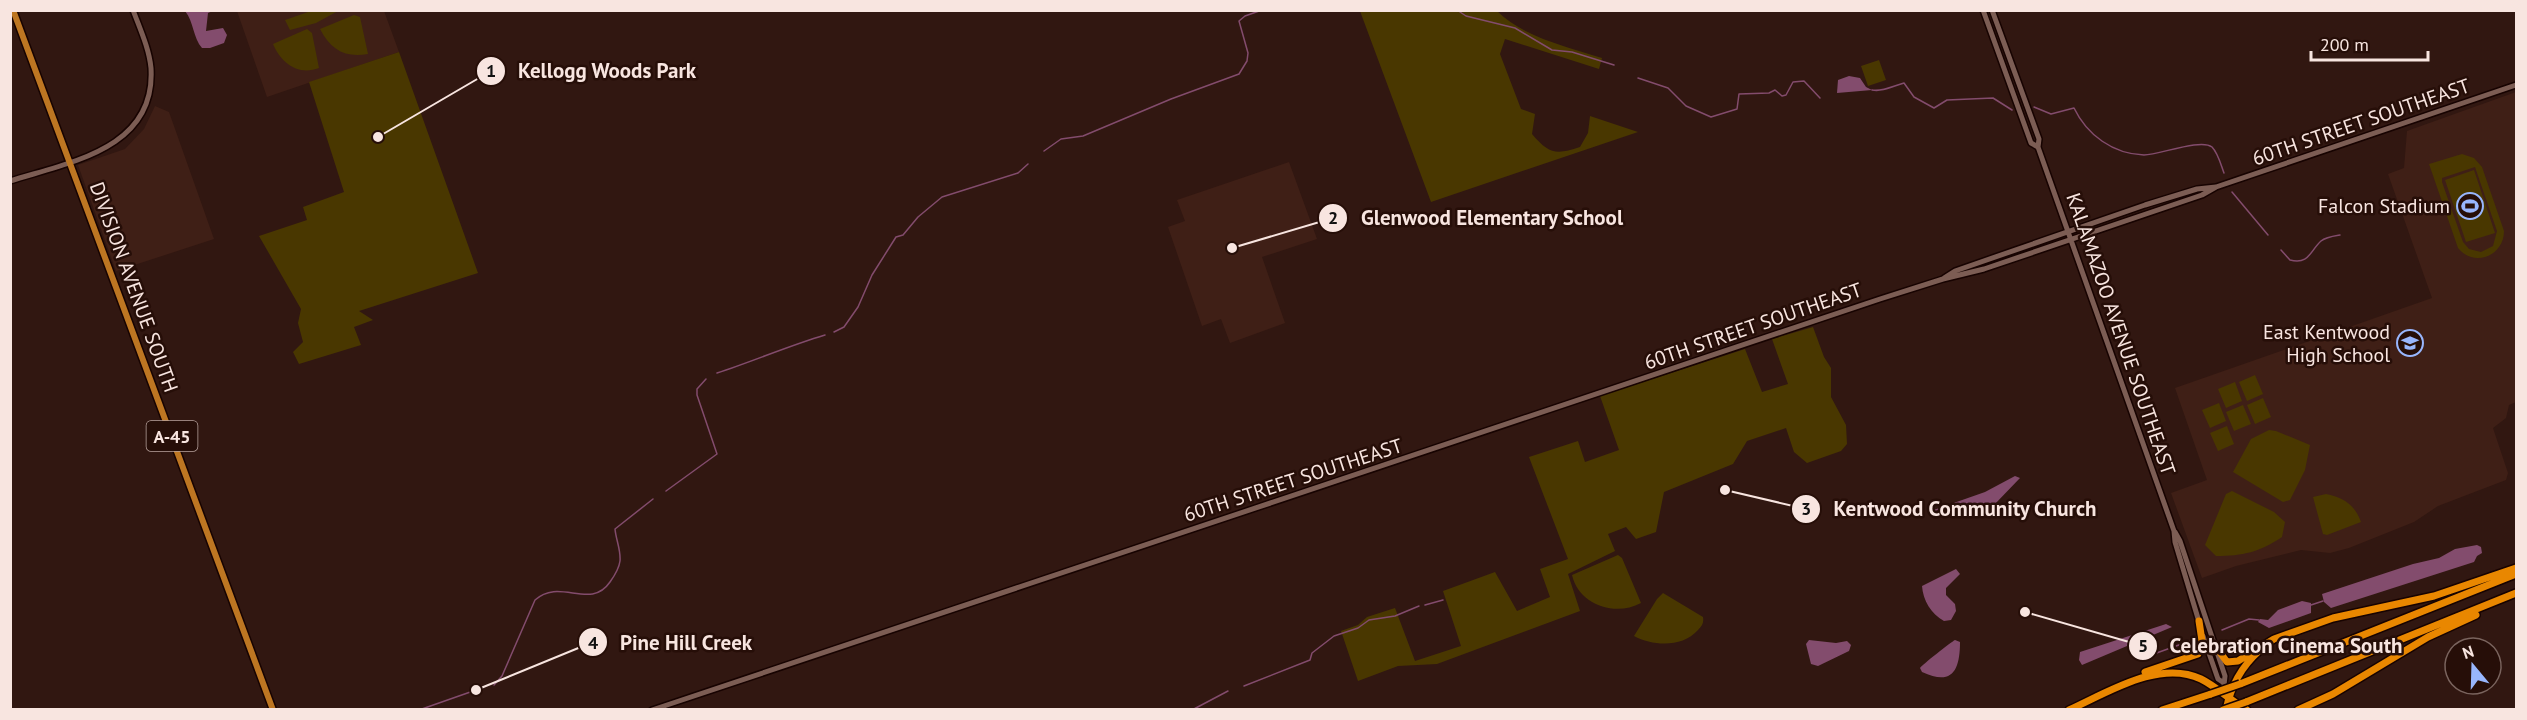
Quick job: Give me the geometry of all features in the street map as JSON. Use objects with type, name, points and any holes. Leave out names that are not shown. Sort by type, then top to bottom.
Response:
[{"type":"highway","points":[[2216,647],[2225,661],[2232,663],[2270,640],[2333,618],[2449,592],[2517,568]]},
{"type":"highway","points":[[2163,710],[2240,684],[2517,574]]},
{"type":"highway","points":[[2294,632],[2267,645],[2247,662],[2235,680],[2224,710],[2247,706],[2517,596]]},
{"type":"highway","points":[[2298,710],[2340,691],[2428,637],[2517,596]]},
{"type":"highway","points":[[2069,710],[2143,672],[2198,654],[2202,641],[2199,621]]},
{"type":"highway","points":[[2089,700],[2146,676],[2169,672],[2198,678],[2247,706]]},
{"type":"highway","points":[[2293,710],[2308,705]]},
{"type":"main road","name":"DIVISION AVENUE SOUTH","points":[[13,10],[273,710]]},
{"type":"main road","points":[[10,181],[94,154],[116,143],[136,123],[144,108],[150,85],[151,67],[133,10]]},
{"type":"main road","name":"KALAMAZOO AVENUE SOUTHEAST","points":[[1983,10],[2031,143],[2038,147]]},
{"type":"main road","name":"KALAMAZOO AVENUE SOUTHEAST","points":[[1992,10],[2039,139],[2038,147],[2174,531],[2175,542],[2218,679],[2224,683]]},
{"type":"main road","points":[[2000,58],[2006,58],[2014,80],[2019,85]]},
{"type":"main road","name":"60TH STREET SOUTHEAST","points":[[651,710],[1943,279],[1957,277],[2072,240],[2202,195],[2216,187],[2517,85]]},
{"type":"main road","points":[[2024,123],[2029,127],[2034,126]]},
{"type":"main road","name":"60TH STREET SOUTHEAST","points":[[1943,279],[1955,271],[2140,207],[2197,189],[2216,187]]},
{"type":"main road","points":[[2130,220],[2140,212],[2140,207]]},
{"type":"main road","points":[[2003,263],[2007,253]]},
{"type":"main road","name":"KALAMAZOO AVENUE SOUTHEAST","points":[[2174,531],[2181,540],[2216,647],[2232,710]]},
{"type":"shaded area","points":[[185,11],[213,11],[208,13],[206,31],[223,28],[227,35],[224,43],[202,48]]},
{"type":"shaded area","points":[[237,11],[384,11],[399,52],[267,97]]},
{"type":"shaded area","points":[[311,11],[338,11],[316,23],[290,30],[285,20]]},
{"type":"shaded area","points":[[1360,11],[1497,11],[1520,28],[1533,34],[1602,58],[1599,69],[1505,39],[1500,54],[1521,109],[1535,114],[1532,134],[1543,146],[1559,152],[1580,147],[1588,133],[1590,116],[1638,132],[1431,202]]},
{"type":"shaded area","points":[[354,15],[360,17],[368,54],[352,55],[340,51],[329,42],[320,29]]},
{"type":"shaded area","points":[[307,29],[312,33],[319,68],[297,69],[281,57],[273,44]]},
{"type":"shaded area","points":[[399,52],[478,273],[359,311],[373,320],[354,327],[361,345],[299,364],[293,352],[303,342],[298,323],[301,309],[259,236],[307,220],[303,207],[344,192],[309,82]]},
{"type":"shaded area","points":[[1879,60],[1886,80],[1868,86],[1861,66]]},
{"type":"shaded area","points":[[1849,76],[1860,78],[1866,87],[1872,90],[1837,93],[1838,80]]},
{"type":"shaded area","name":"East Kentwood High School","points":[[2516,92],[2516,402],[2509,405],[2506,418],[2493,428],[2508,473],[2506,480],[2438,506],[2414,522],[2349,548],[2330,553],[2301,550],[2236,566],[2202,578],[2171,493],[2207,480],[2175,388],[2432,298],[2388,174],[2404,168],[2407,131]]},
{"type":"shaded area","points":[[155,106],[169,112],[214,239],[116,271],[78,165],[125,149],[144,129]]},
{"type":"shaded area","points":[[2462,154],[2474,158],[2482,167],[2504,231],[2503,240],[2494,253],[2480,258],[2472,257],[2458,248],[2429,164]],"holes":[[[2475,167],[2497,231],[2493,246],[2481,252],[2469,249],[2463,242],[2442,178]]]},
{"type":"shaded area","points":[[1289,162],[1317,239],[1262,257],[1285,323],[1230,343],[1221,319],[1202,326],[1168,227],[1185,221],[1177,200]]},
{"type":"shaded area","name":"Falcon Stadium","points":[[2474,170],[2495,233],[2466,242],[2445,180]]},
{"type":"shaded area","points":[[1813,327],[1824,357],[1831,368],[1831,397],[1846,425],[1847,444],[1841,451],[1807,463],[1794,452],[1786,428],[1747,441],[1733,464],[1664,492],[1656,532],[1636,539],[1626,527],[1608,534],[1615,551],[1568,574],[1580,611],[1437,664],[1398,666],[1358,681],[1341,631],[1358,625],[1367,617],[1395,608],[1415,661],[1461,646],[1443,591],[1495,572],[1517,611],[1550,597],[1540,569],[1568,559],[1529,457],[1578,441],[1585,462],[1619,450],[1600,396],[1745,349],[1762,392],[1788,384],[1772,339]]},
{"type":"shaded area","points":[[2255,375],[2263,394],[2247,401],[2239,382]]},
{"type":"shaded area","points":[[2235,382],[2242,401],[2226,408],[2218,389]]},
{"type":"shaded area","points":[[2263,398],[2271,417],[2255,424],[2247,405]]},
{"type":"shaded area","points":[[2219,403],[2226,421],[2210,428],[2202,410]]},
{"type":"shaded area","points":[[2243,405],[2251,424],[2234,431],[2226,412]]},
{"type":"shaded area","points":[[2227,426],[2234,444],[2218,451],[2210,433]]},
{"type":"shaded area","points":[[2269,430],[2310,445],[2305,470],[2290,500],[2283,502],[2233,472],[2251,439]]},
{"type":"shaded area","points":[[2015,476],[2020,478],[1984,513],[1954,507],[1928,512],[1985,492]]},
{"type":"shaded area","points":[[2232,491],[2274,512],[2285,522],[2282,537],[2251,552],[2216,556],[2205,545],[2226,494]]},
{"type":"shaded area","points":[[2326,494],[2348,503],[2361,522],[2327,535],[2323,534],[2313,497]]},
{"type":"shaded area","points":[[2477,545],[2481,547],[2482,553],[2474,562],[2331,608],[2324,602],[2322,594],[2413,564],[2439,558],[2455,549]]},
{"type":"shaded area","points":[[1618,555],[1622,558],[1641,603],[1620,609],[1599,606],[1582,594],[1572,575]]},
{"type":"shaded area","points":[[1956,569],[1960,574],[1946,588],[1946,595],[1955,604],[1956,611],[1951,620],[1944,621],[1928,606],[1922,586]]},
{"type":"shaded area","points":[[1663,593],[1703,617],[1702,626],[1684,640],[1667,644],[1650,642],[1634,636],[1657,599]]},
{"type":"shaded area","points":[[2302,601],[2311,603],[2311,613],[2269,628],[2258,622],[2260,619],[2268,620],[2278,610]]},
{"type":"shaded area","points":[[2166,624],[2172,627],[2082,665],[2079,660],[2080,652]]},
{"type":"shaded area","points":[[1809,640],[1836,643],[1847,641],[1851,645],[1849,651],[1818,666],[1811,664],[1806,644]]},
{"type":"shaded area","points":[[1955,640],[1960,642],[1960,652],[1956,668],[1952,673],[1941,677],[1922,672],[1920,668],[1922,666]]},
{"type":"waterway","points":[[1044,151],[1061,139],[1083,136],[1171,99],[1239,74],[1247,61],[1248,53],[1239,21],[1245,16],[1262,10]]},
{"type":"waterway","points":[[1457,10],[1466,16],[1515,28],[1552,50],[1572,52],[1614,65]]},
{"type":"waterway","points":[[1638,78],[1668,88],[1686,106],[1711,117],[1737,109],[1739,94],[1769,93],[1775,90],[1782,96],[1786,95],[1793,82],[1804,81],[1820,98]]},
{"type":"waterway","points":[[1872,90],[1904,83],[1914,97],[1934,108],[1947,100],[1993,98],[2012,110]]},
{"type":"waterway","points":[[2034,107],[2051,114],[2074,108],[2086,127],[2102,141],[2133,154],[2144,155],[2199,144],[2207,145],[2216,152],[2224,173]]},
{"type":"waterway","points":[[834,332],[844,327],[858,307],[872,275],[896,237],[903,235],[918,217],[942,197],[1018,173],[1028,164]]},
{"type":"waterway","points":[[2232,192],[2268,235]]},
{"type":"waterway","points":[[2281,250],[2290,260],[2301,261],[2309,256],[2323,240],[2340,235]]},
{"type":"waterway","points":[[717,373],[825,335]]},
{"type":"waterway","points":[[666,491],[717,454],[697,395],[697,389],[706,379]]},
{"type":"waterway","points":[[494,685],[502,676],[535,600],[554,592],[593,594],[602,590],[618,569],[620,553],[615,529],[653,499]]},
{"type":"waterway","points":[[1425,605],[1443,600]]},
{"type":"waterway","points":[[2311,605],[2323,601]]},
{"type":"waterway","points":[[1244,686],[1310,660],[1312,653],[1334,636],[1358,628],[1369,620],[1395,616],[1419,606]]},
{"type":"waterway","points":[[2222,630],[2249,619],[2259,620]]},
{"type":"waterway","points":[[2151,655],[2190,641]]},
{"type":"waterway","points":[[419,710],[476,690]]},
{"type":"waterway","points":[[1192,710],[1228,691]]},
{"type":"place","name":"Kellogg Woods Park","points":[[378,137]]},
{"type":"place","name":"Falcon Stadium","points":[[2470,206]]},
{"type":"place","name":"Glenwood Elementary School","points":[[1232,248]]},
{"type":"place","name":"East Kentwood High School","points":[[2410,343]]},
{"type":"place","name":"Kentwood Community Church","points":[[1725,490]]},
{"type":"place","name":"Celebration Cinema South","points":[[2025,612]]},
{"type":"place","name":"Pine Hill Creek","points":[[476,690]]}]
